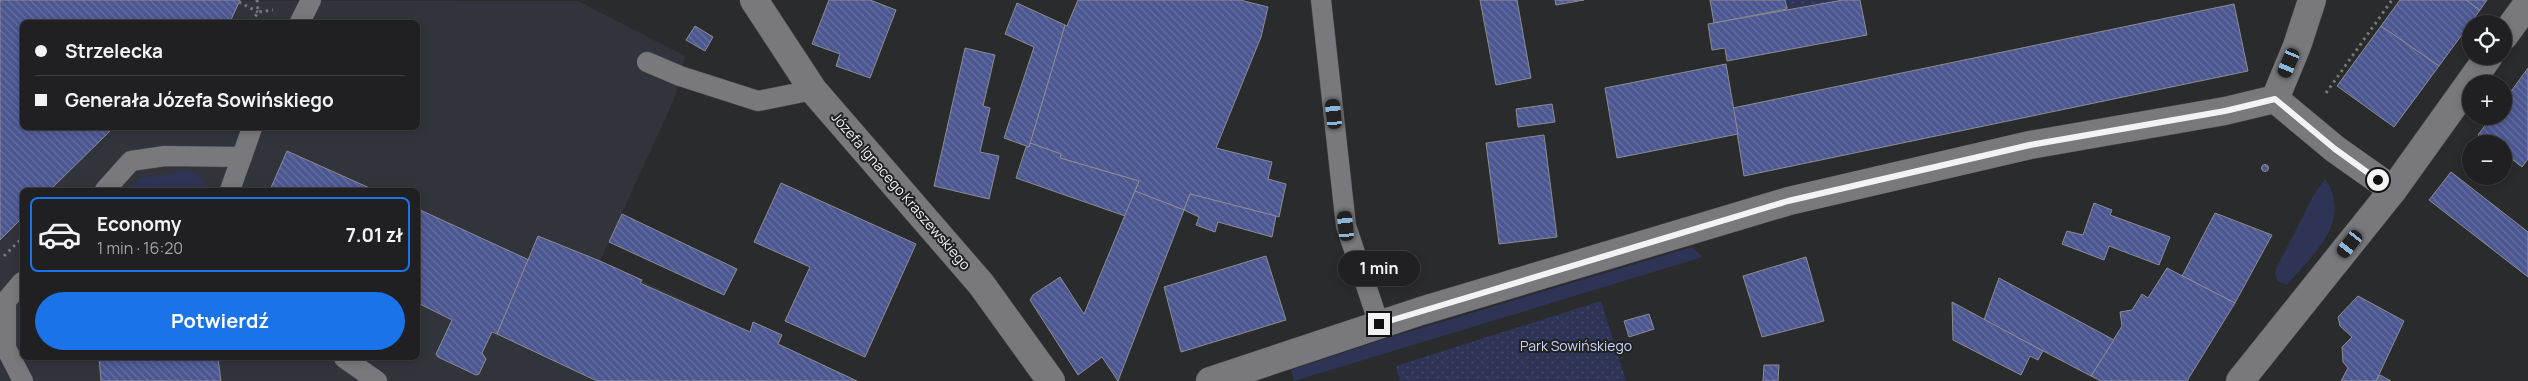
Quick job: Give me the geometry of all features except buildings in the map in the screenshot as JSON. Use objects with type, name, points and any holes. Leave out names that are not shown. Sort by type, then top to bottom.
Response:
[{"type":"street","name":"Józefa Ignacego Kraszewskiego","points":[[754,0],[813,90],[981,284],[1051,381]]},
{"type":"street","points":[[2275,99],[2297,46],[2312,0]]},
{"type":"street","points":[[2512,25],[2528,3]]},
{"type":"street","points":[[2240,381],[2393,190],[2483,65]]},
{"type":"street","points":[[1210,381],[1379,324],[1788,201],[2030,145],[2225,111],[2275,99]]},
{"type":"street","points":[[2275,99],[2335,149],[2393,190]]},
{"type":"lane","points":[[301,20],[311,0]]},
{"type":"lane","points":[[1321,0],[1346,226],[1379,324]]},
{"type":"lane","points":[[647,62],[680,76],[758,101],[813,90]]},
{"type":"lane","points":[[231,188],[251,130]]},
{"type":"lane","points":[[107,188],[131,161],[165,156],[242,157]]},
{"type":"lane","points":[[20,284],[6,301],[6,348],[22,381]]},
{"type":"lane","points":[[347,360],[377,381]]},
{"type":"path","points":[[239,2],[258,12],[257,0]]},
{"type":"path","points":[[2326,93],[2392,0]]},
{"type":"path","points":[[0,260],[20,240]]},
{"type":"shaded area","points":[[0,0],[578,1],[685,56],[676,95],[600,261],[857,381],[0,381]]},
{"type":"green space","points":[[1785,0],[1842,0],[1787,9]]},
{"type":"green space","points":[[190,171],[198,175],[207,188],[128,188],[141,178]]},
{"type":"green space","points":[[2325,179],[2333,194],[2335,209],[2326,237],[2308,262],[2287,285],[2277,281],[2275,271],[2313,196]]},
{"type":"green space","points":[[1692,247],[1703,257],[1294,381],[1291,370],[1388,338]]},
{"type":"green space","name":"Park Sowińskiego","points":[[1601,301],[1626,381],[1400,381],[1396,366]]},
{"type":"route","points":[[1379,324],[1788,201],[2030,145],[2225,111],[2275,99],[2335,149],[2378,180]]}]
